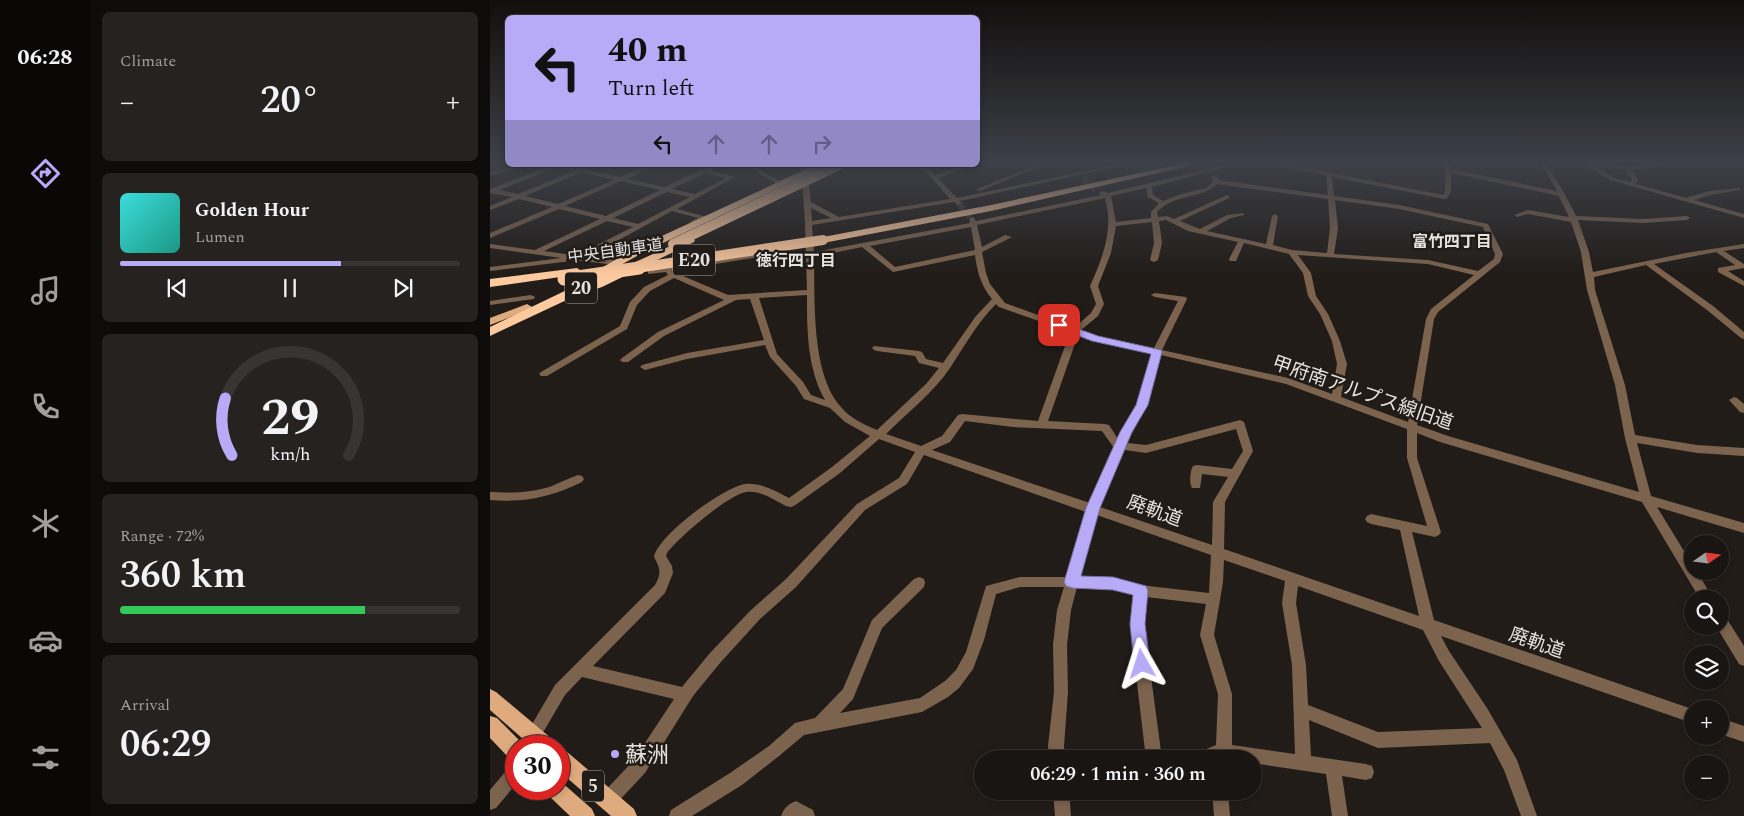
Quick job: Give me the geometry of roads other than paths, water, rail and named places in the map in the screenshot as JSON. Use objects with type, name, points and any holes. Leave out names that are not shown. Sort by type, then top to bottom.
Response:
[{"type":"highway","points":[[580,277],[751,199]]},
{"type":"highway","points":[[569,294],[598,284],[758,199]]},
{"type":"highway","name":"20","points":[[490,332],[760,199]]},
{"type":"highway","name":"20","points":[[490,323],[580,277],[671,243],[766,199]]},
{"type":"highway","name":"中央自動車道","points":[[490,289],[564,279],[823,237],[1011,199]]},
{"type":"highway","name":"中央自動車道","points":[[490,283],[580,277],[1037,199]]},
{"type":"main road","points":[[490,698],[532,735]]},
{"type":"main road","points":[[490,725],[505,740]]},
{"type":"main road","name":"5","points":[[570,767],[627,816]]},
{"type":"main road","name":"5","points":[[568,800],[585,816]]},
{"type":"street","points":[[490,208],[511,199]]},
{"type":"street","points":[[530,199],[638,226]]},
{"type":"street","points":[[490,236],[574,199]]},
{"type":"street","points":[[535,253],[645,199]]},
{"type":"street","points":[[592,251],[689,199]]},
{"type":"street","name":"廃軌道","points":[[806,199],[810,251],[810,292],[817,368],[822,384],[834,406],[852,423],[878,435],[1684,713]]},
{"type":"street","points":[[808,224],[961,199]]},
{"type":"street","points":[[651,272],[864,245],[973,221],[1019,216],[1084,199]]},
{"type":"street","points":[[1042,424],[1075,331],[1095,314],[1100,304],[1094,286],[1111,242],[1113,224],[1111,206],[1106,199]]},
{"type":"street","points":[[1156,199],[1164,203]]},
{"type":"street","points":[[1154,260],[1158,243],[1154,212],[1164,203],[1174,199]]},
{"type":"street","points":[[1175,221],[1222,199]]},
{"type":"street","points":[[1330,256],[1334,228],[1331,199]]},
{"type":"street","points":[[1349,199],[1402,205],[1486,225],[1499,254],[1497,260],[1434,311],[1430,319],[1412,427],[1412,458],[1436,532],[1371,519]]},
{"type":"street","points":[[1563,199],[1583,246],[1590,275],[1591,290],[1620,384],[1630,438],[1646,499],[1702,590]]},
{"type":"street","points":[[1682,199],[1744,216]]},
{"type":"street","points":[[806,203],[838,219]]},
{"type":"street","points":[[490,246],[612,263],[704,216],[670,209]]},
{"type":"street","points":[[1517,215],[1528,212],[1572,219],[1643,221],[1687,218]]},
{"type":"street","points":[[1201,232],[1229,216],[1242,214]]},
{"type":"street","points":[[1270,247],[1275,216]]},
{"type":"street","points":[[1113,224],[1156,219],[1175,221],[1201,232],[1292,252],[1428,262],[1480,274]]},
{"type":"street","points":[[544,735],[560,690],[660,589],[668,575],[668,567],[660,557],[662,550],[671,538],[703,513],[742,489],[754,489],[790,502],[829,477],[878,435],[946,367],[967,332],[996,299],[981,272],[973,221]]},
{"type":"street","points":[[864,245],[893,270],[977,252],[1008,237]]},
{"type":"street","points":[[1233,259],[1242,240]]},
{"type":"street","points":[[1590,275],[1648,264],[1688,253],[1744,246]]},
{"type":"street","points":[[1717,250],[1742,266],[1721,270],[1744,284]]},
{"type":"street","points":[[1292,252],[1307,273],[1312,296],[1324,314],[1336,341],[1342,364],[1336,398]]},
{"type":"street","points":[[490,269],[577,258]]},
{"type":"street","points":[[1648,264],[1744,336]]},
{"type":"street","points":[[662,270],[727,298],[810,292]]},
{"type":"street","points":[[544,374],[624,327],[633,304],[648,289],[674,275]]},
{"type":"street","points":[[1056,750],[1061,692],[1060,645],[1064,610],[1093,508],[1142,405],[1157,352],[1182,299],[1155,295]]},
{"type":"street","points":[[754,297],[773,355],[800,384],[807,397],[834,406]]},
{"type":"street","points":[[624,360],[661,334],[733,298]]},
{"type":"street","name":"甲府南アルプス線旧道","points":[[996,299],[1002,305],[1095,338],[1280,379],[1476,449],[1744,528]]},
{"type":"street","points":[[490,302],[529,302]]},
{"type":"street","points":[[645,367],[687,356],[768,342]]},
{"type":"street","points":[[877,348],[919,354],[922,361],[946,367]]},
{"type":"street","points":[[1734,400],[1744,410]]},
{"type":"street","points":[[609,799],[639,767],[685,695],[715,658],[755,615],[791,583],[861,506],[903,481],[922,450],[946,440],[962,417],[1105,428],[1120,448]]},
{"type":"street","points":[[1120,448],[1146,449],[1240,424],[1248,451],[1219,502],[1217,582],[1207,635],[1225,694],[1224,750]]},
{"type":"street","points":[[1630,438],[1697,448],[1744,452]]},
{"type":"street","points":[[1196,485],[1197,469],[1236,474]]},
{"type":"street","points":[[490,496],[524,498],[543,494],[578,479]]},
{"type":"street","points":[[1405,527],[1428,625],[1444,656],[1494,735],[1511,766],[1529,816]]},
{"type":"street","points":[[1292,578],[1289,603],[1299,665],[1303,764]]},
{"type":"street","points":[[677,816],[736,779],[774,751],[800,728],[922,705],[955,682],[966,668],[991,590],[1020,582],[1113,583],[1140,591],[1214,599]]},
{"type":"street","points":[[819,724],[848,694],[877,624],[919,583]]},
{"type":"street","points":[[1140,591],[1137,624],[1153,750]]},
{"type":"street","points":[[1729,634],[1744,658]]},
{"type":"street","points":[[580,670],[685,695]]},
{"type":"street","points":[[1301,710],[1378,740],[1494,735]]},
{"type":"street","points":[[1729,729],[1744,734]]},
{"type":"street","points":[[1262,759],[1366,772]]},
{"type":"street","points":[[1333,767],[1340,816]]},
{"type":"street","points":[[490,802],[505,785]]},
{"type":"street","points":[[1062,800],[1063,816]]},
{"type":"street","points":[[1221,800],[1222,816]]},
{"type":"street","points":[[789,816],[796,809],[807,816]]},
{"type":"tunnel","points":[[959,204],[972,219]]},
{"type":"place","name":"蘇洲","points":[[615,754]]},
{"type":"district","name":"富竹四丁目","points":[[1452,241]]},
{"type":"district","name":"徳行四丁目","points":[[796,260]]}]
